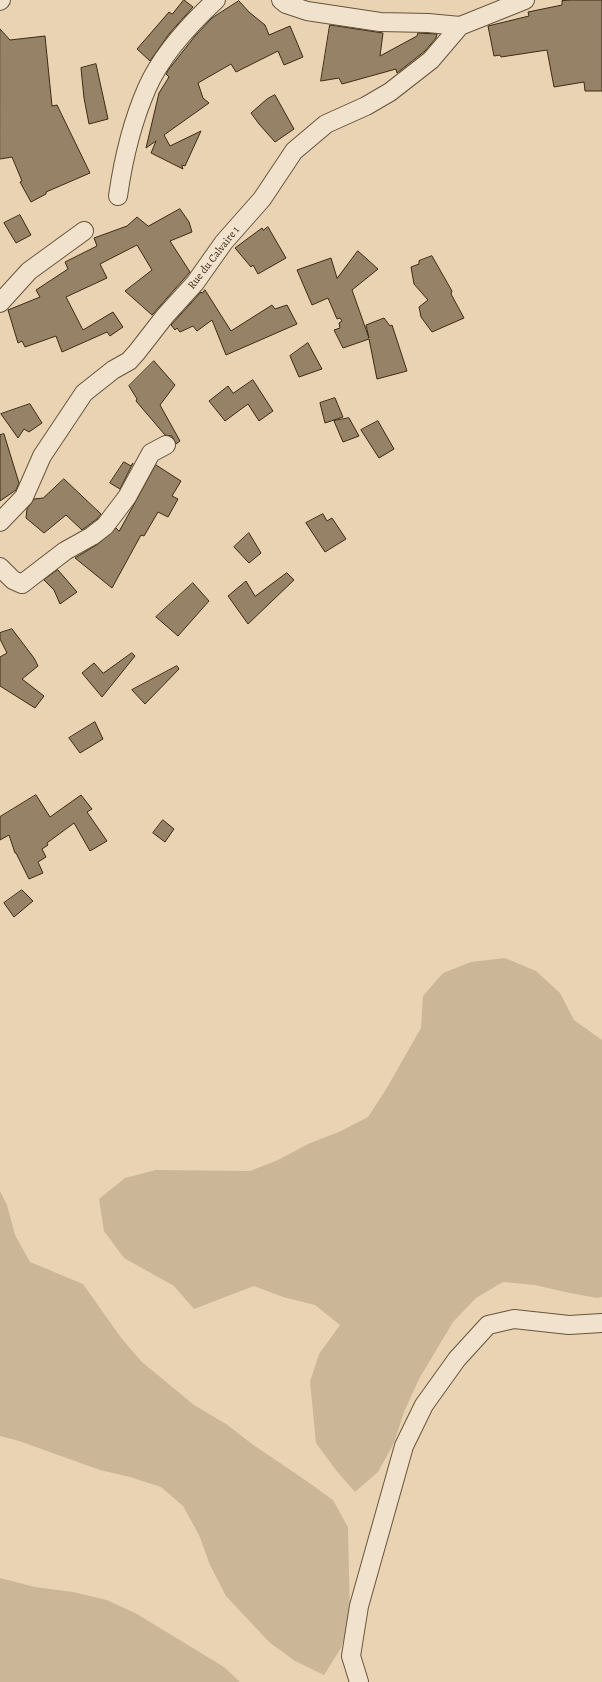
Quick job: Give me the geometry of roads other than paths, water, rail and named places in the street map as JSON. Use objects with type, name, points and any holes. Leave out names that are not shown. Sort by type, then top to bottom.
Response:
[{"type":"street","points":[[118,196],[121,172],[147,87],[168,53],[182,35],[196,18],[216,0]]},
{"type":"street","name":"Rue du Calvaire 1","points":[[281,0],[286,4],[307,11],[380,22],[428,23],[460,26],[525,0]]},
{"type":"street","name":"Rue du Calvaire 1","points":[[0,522],[24,496],[42,456],[84,393],[113,370],[129,361],[137,352],[165,316],[195,283],[224,242],[262,199],[294,151],[326,124],[366,106],[390,92],[431,60],[460,26]]},
{"type":"street","points":[[0,303],[29,271],[84,231]]},
{"type":"street","points":[[0,567],[13,580],[22,584],[65,551],[92,536],[105,526],[127,497],[150,453],[166,445]]},
{"type":"street","points":[[359,1682],[351,1656],[359,1606],[404,1446],[424,1405],[457,1359],[488,1325],[514,1319],[569,1325],[602,1324]]}]
